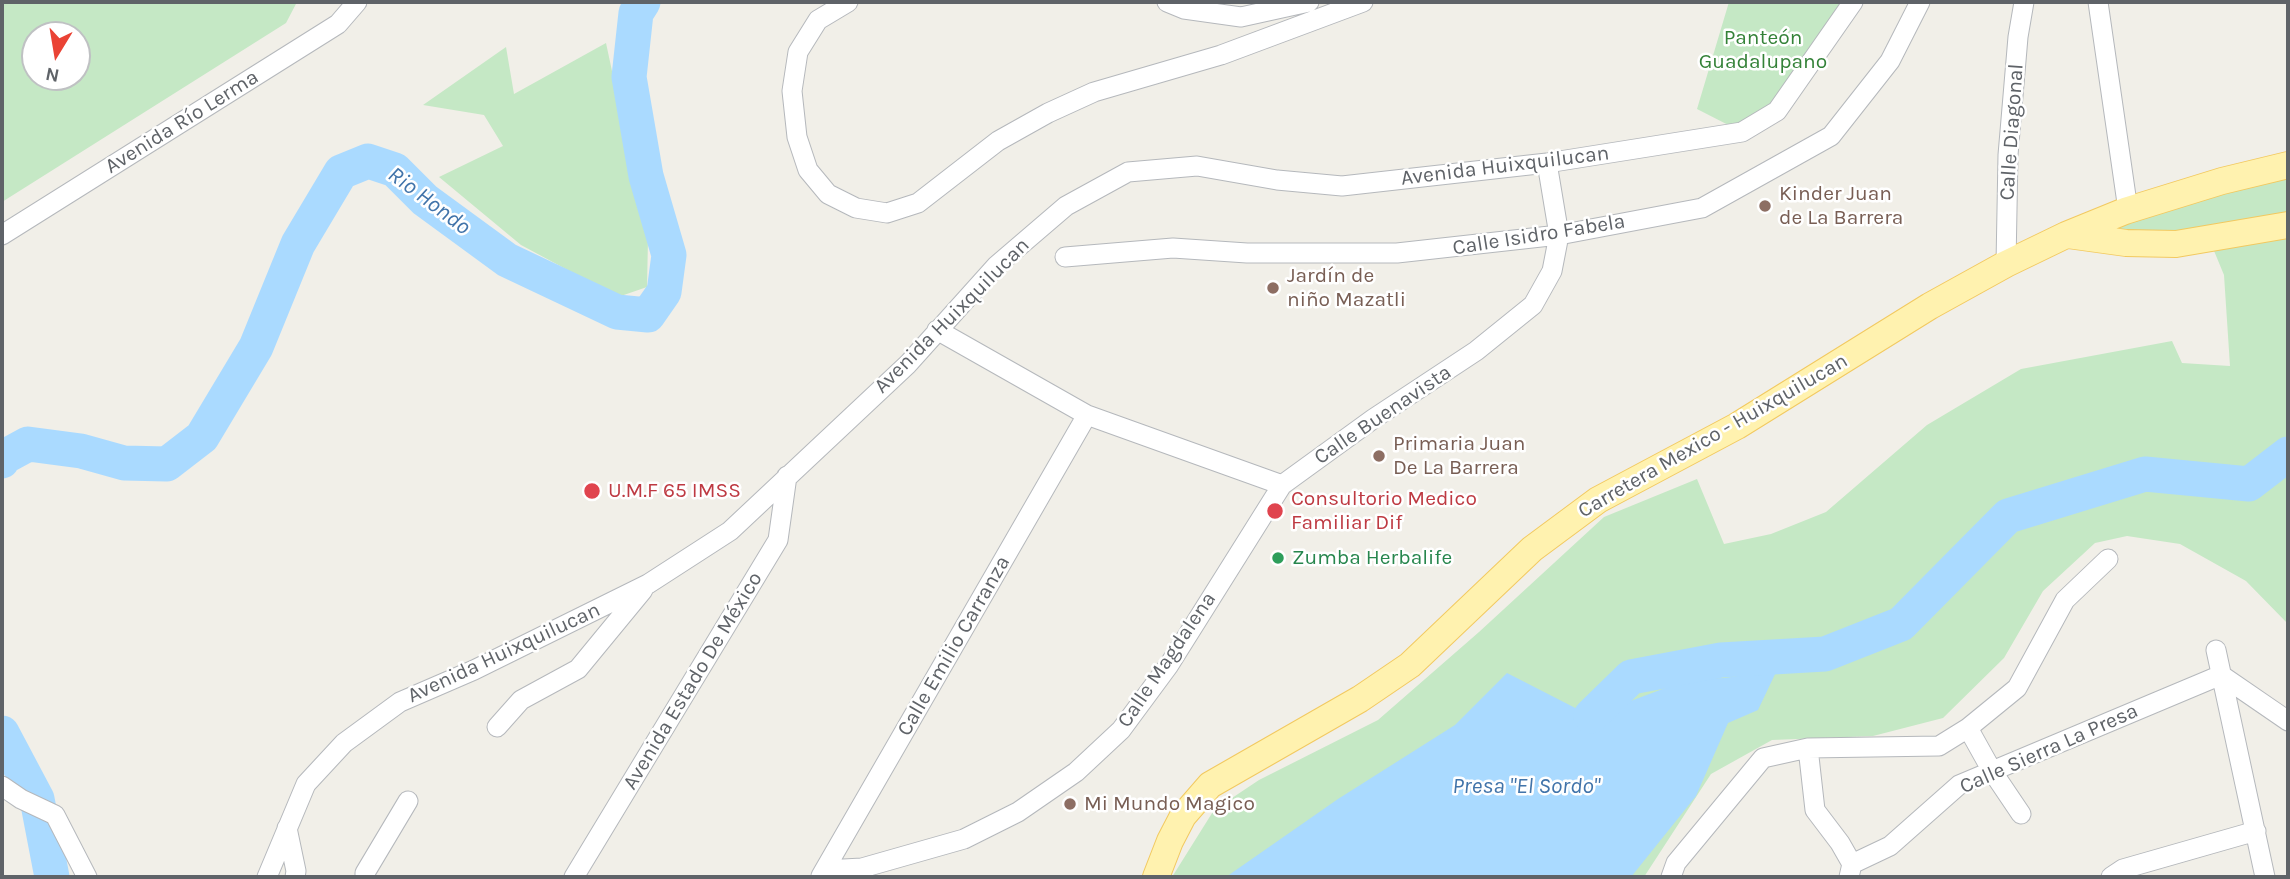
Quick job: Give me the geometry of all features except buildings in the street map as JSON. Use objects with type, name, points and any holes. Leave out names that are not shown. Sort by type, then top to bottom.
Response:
[{"type":"main road","name":"Carretera Mexico - Huixquilucan","points":[[1156,877],[1183,816],[1195,799],[1210,785],[1360,699],[1410,665],[1532,549],[1598,499],[1737,426],[1930,306],[2006,264],[2066,235],[2129,210],[2222,181],[2288,165]]},
{"type":"main road","points":[[2066,235],[2126,243],[2176,244],[2288,225]]},
{"type":"street","name":"Avenida Río Lerma","points":[[2,235],[338,24],[357,2]]},
{"type":"street","points":[[848,2],[818,20],[798,52],[792,91],[797,137],[808,170],[828,194],[856,208],[887,213],[918,203],[998,141],[1048,113],[1094,92],[1221,55],[1363,2]]},
{"type":"street","points":[[1167,2],[1184,9],[1241,17],[1309,2]]},
{"type":"street","name":"Avenida Huixquilucan","points":[[267,877],[306,784],[344,743],[400,702],[474,670],[648,584],[730,531],[908,363],[996,266],[1066,206],[1129,172],[1197,166],[1277,180],[1342,186],[1547,163],[1742,132],[1777,111],[1853,2]]},
{"type":"street","name":"Calle Isidro Fabela","points":[[1065,257],[1173,248],[1247,253],[1397,253],[1559,235],[1702,208],[1831,136],[1890,61],[1920,2]]},
{"type":"street","name":"Calle Diagonal","points":[[2006,264],[2008,155],[2018,37],[2024,2]]},
{"type":"street","points":[[2098,2],[2129,210]]},
{"type":"street","name":"Calle Buenavista","points":[[1282,485],[1373,419],[1476,351],[1533,305],[1552,271],[1559,235],[1547,163]]},
{"type":"street","points":[[937,330],[1087,415],[1282,485]]},
{"type":"street","name":"Calle Emilio Carranza","points":[[823,873],[1087,415]]},
{"type":"street","name":"Avenida Estado De México","points":[[574,877],[778,540],[788,476]]},
{"type":"street","name":"Calle Magdalena","points":[[823,873],[862,868],[964,839],[1018,812],[1076,772],[1121,730],[1169,665],[1282,485]]},
{"type":"street","points":[[1671,877],[1676,863],[1763,758],[1808,748],[1939,747],[1968,728],[2017,688],[2065,600],[2108,559]]},
{"type":"street","points":[[497,727],[521,700],[578,669],[648,584]]},
{"type":"street","points":[[2216,650],[2265,877]]},
{"type":"street","points":[[2221,675],[2288,721]]},
{"type":"street","name":"Calle Sierra La Presa","points":[[1850,871],[1890,846],[1959,785],[2221,675]]},
{"type":"street","points":[[1968,728],[1992,771],[2021,814]]},
{"type":"street","points":[[1808,748],[1815,810],[1840,842],[1850,871]]},
{"type":"street","points":[[2,786],[21,799],[55,815],[87,877]]},
{"type":"street","points":[[365,877],[408,801]]},
{"type":"street","points":[[287,828],[295,877]]},
{"type":"street","points":[[2111,877],[2123,869],[2256,831]]},
{"type":"green space","points":[[2,2],[297,2],[286,23],[2,202]]},
{"type":"green space","name":"Panteón Guadalupano","points":[[1729,2],[1853,2],[1777,111],[1742,132],[1697,109]]},
{"type":"green space","points":[[606,43],[648,239],[647,287],[618,297],[521,245],[439,177],[503,146],[484,115],[423,105],[506,47],[514,94]]},
{"type":"green space","points":[[2288,174],[2288,624],[2246,581],[2180,544],[2127,536],[2095,543],[2043,591],[2004,658],[1943,718],[1873,736],[1772,740],[1711,774],[1644,877],[1172,877],[1214,810],[1259,780],[1378,720],[1604,517],[1697,479],[1724,544],[1771,534],[1826,512],[1927,425],[2021,369],[2172,341],[2182,363],[2230,366],[2224,275],[2205,229],[2174,236],[2105,231],[2163,208]]},
{"type":"water","name":"Presa \"El Sordo\"","points":[[1777,670],[1758,710],[1728,723],[1696,796],[1631,877],[1226,877],[1338,799],[1455,725],[1507,673],[1591,716],[1689,679],[1725,678]]},
{"type":"waterway","name":"Rio Hondo","points":[[2,461],[4,457],[28,444],[81,451],[124,463],[167,464],[202,437],[256,347],[298,244],[341,172],[368,161],[395,170],[425,200],[507,260],[617,312],[648,315],[664,292],[669,255],[646,176],[629,77],[636,13],[643,2]]},
{"type":"waterway","points":[[1591,716],[1631,677],[1721,660],[1825,654],[1901,624],[2008,516],[2145,474],[2249,484],[2288,454]]},
{"type":"waterway","name":"Rio Hondo","points":[[2,733],[37,799],[52,877]]},
{"type":"place","name":"Kinder Juan de La Barrera","points":[[1765,206]]},
{"type":"place","name":"Jardín de niño Mazatli","points":[[1273,288]]},
{"type":"place","name":"Primaria Juan De La Barrera","points":[[1379,456]]},
{"type":"place","name":"U.M.F 65 IMSS","points":[[592,491]]},
{"type":"place","name":"Consultorio Medico Familiar Dif","points":[[1275,511]]},
{"type":"place","name":"Zumba Herbalife","points":[[1278,558]]},
{"type":"place","name":"Mi Mundo Magico","points":[[1070,804]]}]
